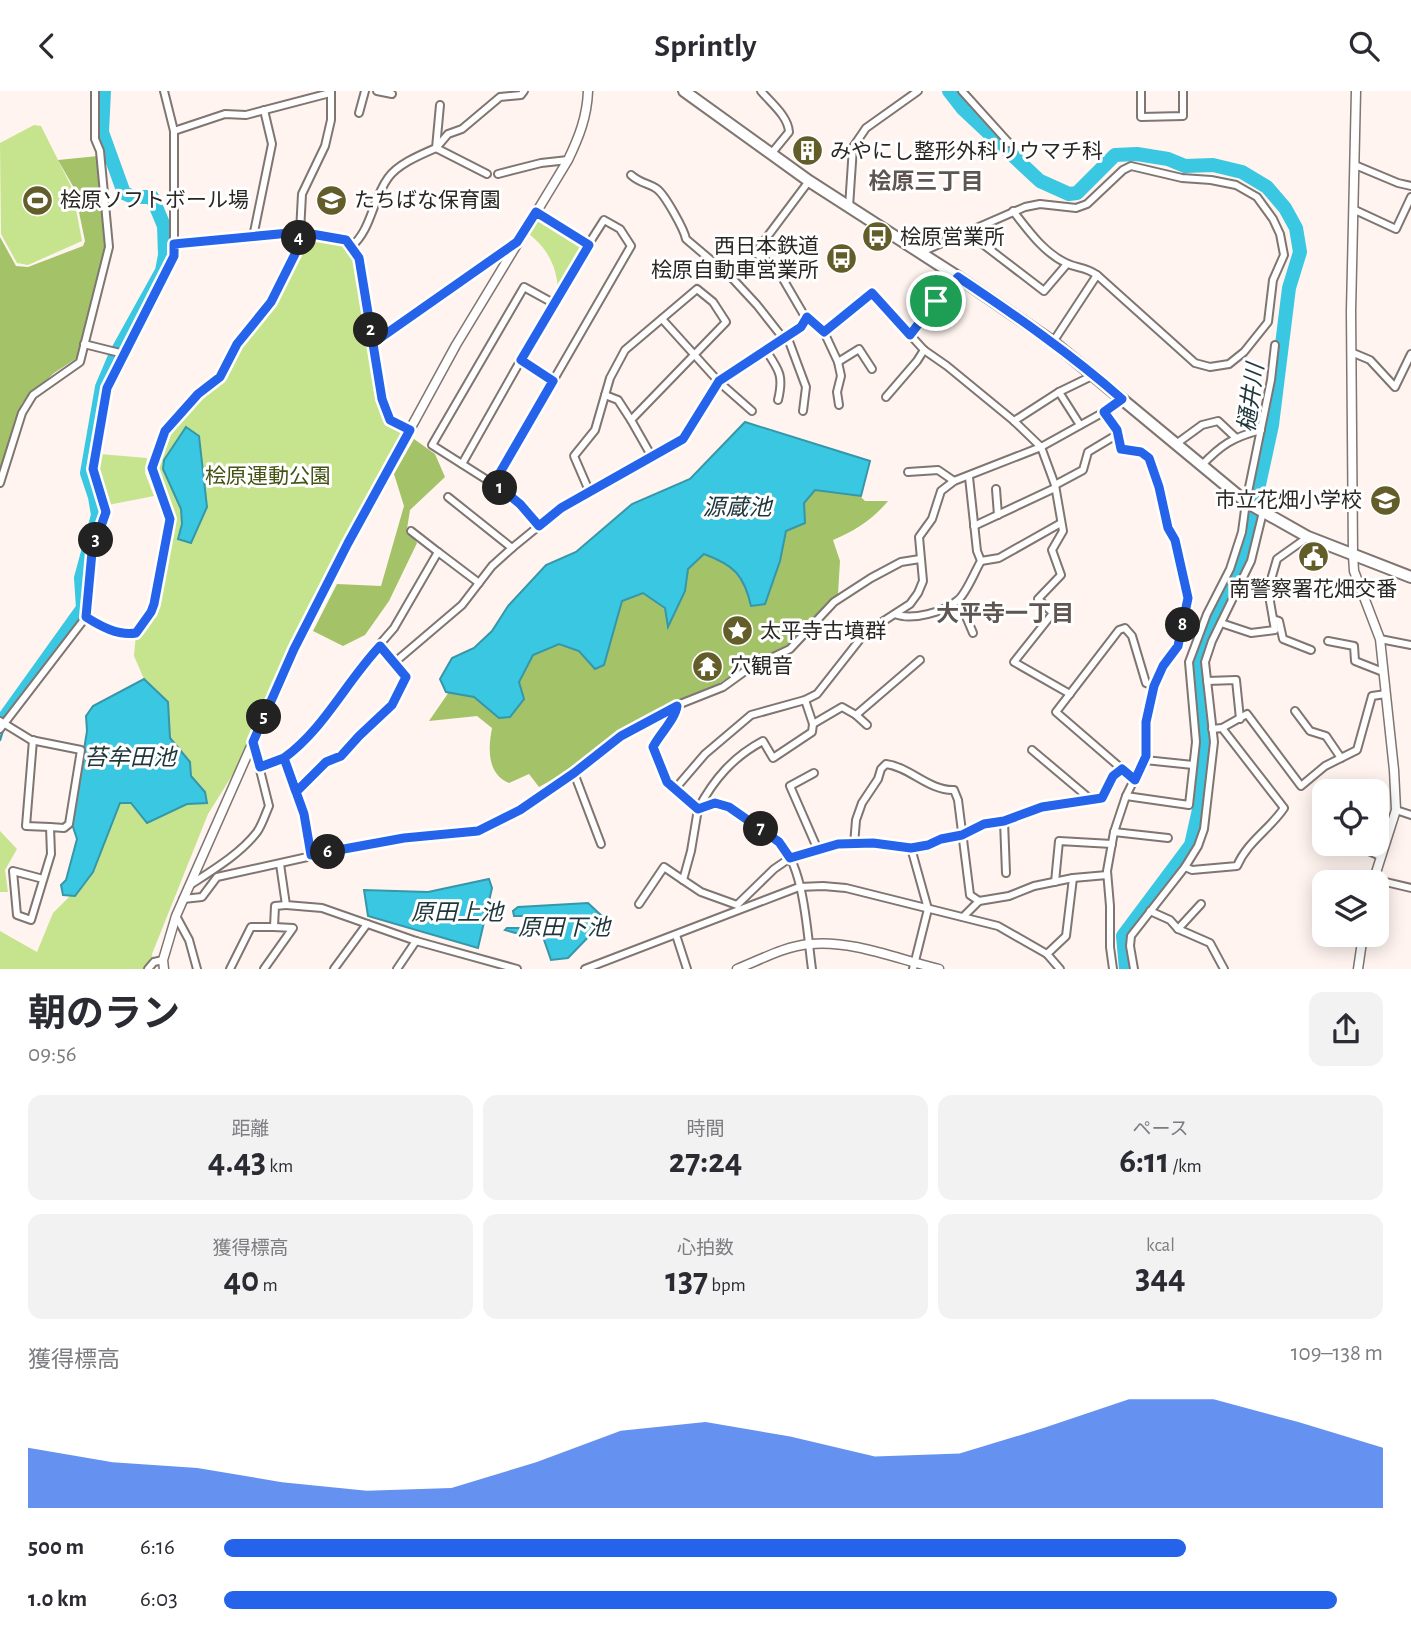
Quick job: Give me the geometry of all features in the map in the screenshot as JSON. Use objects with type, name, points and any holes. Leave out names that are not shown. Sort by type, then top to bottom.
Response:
[{"type":"main road","points":[[684,91],[809,181],[958,277],[1052,342],[1246,502],[1308,537],[1411,577]]},
{"type":"street","points":[[0,484],[22,413],[33,395],[80,362],[109,247],[100,151],[95,139],[95,91]]},
{"type":"street","points":[[33,740],[26,826],[64,828],[69,824],[81,750],[33,740],[1,725],[86,617],[92,552],[106,512],[93,469],[107,388],[174,256],[174,131],[164,91]]},
{"type":"street","points":[[359,113],[365,91]]},
{"type":"street","points":[[377,91],[392,94]]},
{"type":"street","points":[[351,247],[362,237],[389,176],[436,148],[448,134],[462,129],[500,97],[521,95],[524,91]]},
{"type":"street","points":[[148,969],[154,962],[163,964],[183,899],[294,649],[348,543],[456,345],[568,160],[586,116],[588,91]]},
{"type":"street","points":[[761,91],[789,125],[789,132],[771,154]]},
{"type":"street","points":[[849,207],[853,147],[866,128],[918,91]]},
{"type":"street","points":[[962,91],[1009,143]]},
{"type":"street","points":[[1141,91],[1141,117],[1183,116],[1183,91]]},
{"type":"street","points":[[1356,91],[1352,352],[1353,555],[1354,571],[1380,639],[1396,810],[1389,830]]},
{"type":"street","points":[[86,617],[114,631],[136,633],[151,612],[170,519],[152,468],[165,431],[198,394],[220,377],[237,344],[271,302],[296,252],[302,194],[325,146],[331,120],[330,92],[246,115],[225,114],[174,131]]},
{"type":"street","points":[[436,148],[440,105]]},
{"type":"street","points":[[253,237],[272,144],[264,110]]},
{"type":"street","points":[[436,148],[487,174]]},
{"type":"street","points":[[498,174],[541,163],[568,160]]},
{"type":"street","points":[[1355,165],[1411,186]]},
{"type":"street","points":[[919,253],[1013,211],[1041,204],[1076,208],[1087,204],[1123,170],[1131,166],[1182,178],[1211,180],[1236,185],[1257,197],[1280,233],[1284,255],[1273,280],[1268,322],[1244,352],[1229,364],[1210,367],[1195,363],[1097,275],[1086,267],[1067,264],[1042,246],[1013,211]]},
{"type":"street","points":[[631,175],[639,183],[657,189],[684,229],[686,239],[732,278],[785,337],[806,387],[803,411]]},
{"type":"street","points":[[809,181],[755,253],[776,267],[807,317],[824,332],[838,362],[841,376],[837,392],[839,405]]},
{"type":"street","points":[[1355,210],[1396,229],[1411,197]]},
{"type":"street","points":[[536,212],[589,245]]},
{"type":"street","points":[[462,464],[553,303],[604,220],[620,229],[631,246],[494,483],[497,486]]},
{"type":"street","points":[[174,244],[300,232],[346,240],[359,258],[382,399],[390,420],[410,430]]},
{"type":"street","points":[[967,232],[1044,291],[1067,264]]},
{"type":"street","points":[[373,343],[517,242]]},
{"type":"street","points":[[1052,342],[1097,275]]},
{"type":"street","points":[[910,335],[958,277]]},
{"type":"street","points":[[539,526],[520,504],[497,486],[432,445],[524,287],[553,303]]},
{"type":"street","points":[[590,492],[574,456],[595,430],[610,378],[625,350],[696,289],[713,302],[726,322],[631,420]]},
{"type":"street","points":[[824,332],[872,293],[924,351],[947,366],[1041,447],[1055,487],[1063,531],[1052,550],[1061,575],[1038,599],[1053,613],[1013,662],[1070,695]]},
{"type":"street","points":[[395,661],[462,605],[492,566],[561,508],[683,439],[719,381],[801,327],[807,317]]},
{"type":"street","points":[[662,319],[719,381],[752,411]]},
{"type":"street","points":[[84,344],[123,354]]},
{"type":"street","points":[[1126,796],[1189,805],[1196,742],[1189,662],[1207,614],[1230,569],[1242,532],[1271,380],[1275,345]]},
{"type":"street","points":[[765,349],[780,372],[782,383],[778,400]]},
{"type":"street","points":[[838,362],[859,349],[872,369]]},
{"type":"street","points":[[886,397],[924,351]]},
{"type":"street","points":[[1352,352],[1370,360],[1395,387],[1411,354]]},
{"type":"street","points":[[521,360],[553,381]]},
{"type":"street","points":[[1014,421],[1059,392],[1094,375]]},
{"type":"street","points":[[1059,392],[1080,425]]},
{"type":"street","points":[[605,395],[618,400],[652,457]]},
{"type":"street","points":[[675,789],[705,754],[751,715],[817,695],[865,633],[910,604],[923,581],[919,537],[932,519],[942,491],[954,481],[1041,447],[1122,399]]},
{"type":"street","points":[[1104,412],[1118,434],[1121,449],[1141,452],[1149,458],[1168,528],[1175,540],[1188,598],[1178,646],[1163,666],[1154,686],[1146,722],[1145,760],[1126,796],[1114,832],[1107,875],[1113,969]]},
{"type":"street","points":[[1176,444],[1202,425],[1218,421],[1235,437]]},
{"type":"street","points":[[1201,465],[1217,449],[1235,437],[1261,430]]},
{"type":"street","points":[[974,526],[1055,487],[1083,470],[1088,452],[1118,434]]},
{"type":"street","points":[[908,472],[938,470],[954,481]]},
{"type":"street","points":[[969,477],[977,551],[981,561]]},
{"type":"street","points":[[996,489],[998,515]]},
{"type":"street","points":[[448,497],[512,548]]},
{"type":"street","points":[[1134,969],[1131,936],[1185,867],[1198,846],[1204,829],[1214,742],[1205,662],[1212,641],[1251,561],[1263,512]]},
{"type":"street","points":[[981,561],[999,558],[1061,523]]},
{"type":"street","points":[[411,531],[479,583]]},
{"type":"street","points":[[1222,623],[1251,633],[1275,630],[1268,590],[1277,559],[1308,537]]},
{"type":"street","points":[[260,767],[284,758],[316,727],[361,666],[394,628],[438,552]]},
{"type":"street","points":[[183,899],[202,897],[217,877],[311,855],[404,838],[478,831],[520,810],[621,736],[677,706],[723,687],[748,669],[790,649],[834,602],[871,578],[901,562],[920,559]]},
{"type":"street","points":[[895,614],[902,617],[926,616],[959,600],[981,561]]},
{"type":"street","points":[[959,600],[973,633]]},
{"type":"street","points":[[1273,619],[1279,621],[1283,639],[1311,650]]},
{"type":"street","points":[[1135,780],[1056,712],[1119,630],[1125,628],[1132,636],[1146,683],[1154,686]]},
{"type":"street","points":[[1380,639],[1411,645]]},
{"type":"street","points":[[1328,641],[1354,646],[1355,661],[1383,672]]},
{"type":"street","points":[[296,792],[326,762],[341,756],[392,705],[406,677],[380,646]]},
{"type":"street","points":[[856,715],[920,660]]},
{"type":"street","points":[[1207,681],[1236,680],[1240,719]]},
{"type":"street","points":[[1212,729],[1222,728],[1247,714],[1301,786],[1325,766],[1357,750],[1373,696],[1386,694]]},
{"type":"street","points":[[683,880],[698,809],[713,783],[742,754],[763,741],[773,758],[812,732],[813,725],[805,700]]},
{"type":"street","points":[[677,706],[676,712],[653,747],[667,782],[698,809]]},
{"type":"street","points":[[813,725],[842,707],[867,725]]},
{"type":"street","points":[[1295,711],[1310,731],[1326,736],[1341,758]]},
{"type":"street","points":[[1185,867],[1192,870],[1237,866],[1243,852],[1275,822],[1284,808],[1222,728]]},
{"type":"street","points":[[190,885],[220,865],[258,831],[269,806],[253,742]]},
{"type":"street","points":[[1032,750],[1089,799]]},
{"type":"street","points":[[284,758],[304,814],[311,855]]},
{"type":"street","points":[[1145,760],[1193,765]]},
{"type":"street","points":[[855,845],[856,820],[862,803],[886,764],[897,765],[943,790],[954,790],[958,800],[970,895],[979,901]]},
{"type":"street","points":[[639,904],[664,867],[701,892],[737,905],[774,869],[790,858],[838,844],[873,843],[911,848],[962,835],[984,824],[1004,821],[1042,807],[1102,798],[1113,776],[1122,769]]},
{"type":"street","points":[[574,773],[601,844]]},
{"type":"street","points":[[814,773],[790,786],[817,850]]},
{"type":"street","points":[[698,809],[715,803],[729,807],[779,842],[790,858],[807,916],[812,969]]},
{"type":"street","points":[[1396,810],[1411,814]]},
{"type":"street","points":[[1004,821],[1006,873]]},
{"type":"street","points":[[43,879],[13,871],[17,915],[31,920],[51,854],[50,827]]},
{"type":"street","points":[[1114,832],[1168,838]]},
{"type":"street","points":[[1055,882],[1059,841],[1112,844]]},
{"type":"street","points":[[911,848],[928,909],[913,966]]},
{"type":"street","points":[[1376,870],[1380,856]]},
{"type":"street","points":[[281,864],[286,905]]},
{"type":"street","points":[[963,917],[979,901],[1009,896],[1034,886],[1073,878],[1107,875]]},
{"type":"street","points":[[1047,954],[1066,936],[1073,878]]},
{"type":"street","points":[[1389,884],[1411,888]]},
{"type":"street","points":[[585,969],[799,887],[846,888],[998,926],[1047,954],[1060,969]]},
{"type":"street","points":[[1178,929],[1201,904]]},
{"type":"street","points":[[274,927],[275,906],[321,908],[416,941],[517,969]]},
{"type":"street","points":[[1150,911],[1170,920],[1178,929],[1210,943],[1224,969]]},
{"type":"street","points":[[176,916],[190,940],[197,969]]},
{"type":"street","points":[[334,969],[367,924]]},
{"type":"street","points":[[230,969],[251,927],[293,928],[264,969]]},
{"type":"street","points":[[676,935],[687,969]]},
{"type":"street","points":[[397,969],[416,941]]},
{"type":"street","points":[[737,969],[808,944],[843,945],[913,966],[939,969]]},
{"type":"street","points":[[1357,969],[1361,947]]},
{"type":"green space","name":"桧原ソフトボール場","points":[[34,125],[41,126],[72,188],[82,241],[28,265],[17,263],[1,234],[0,143]]},
{"type":"green space","points":[[98,156],[106,244],[77,358],[54,373],[22,403],[0,473],[0,237],[16,266],[28,267],[83,246],[85,241],[74,188],[58,160]]},
{"type":"green space","points":[[537,219],[584,247],[558,288],[549,257],[528,233]]},
{"type":"green space","name":"桧原運動公園","points":[[300,232],[347,240],[359,258],[382,399],[390,420],[410,430],[253,742],[208,814],[152,954],[154,969],[0,969],[0,931],[37,952],[53,913],[70,896],[75,896],[93,872],[120,803],[131,803],[147,823],[205,792],[191,776],[190,762],[170,738],[168,702],[144,679],[134,656],[136,633],[151,612],[170,519],[152,468],[165,430],[220,377],[237,344],[271,302]]},
{"type":"green space","points":[[414,439],[435,454],[445,477],[410,510],[407,529],[417,543],[389,601],[365,635],[343,646],[313,631],[337,584],[381,586],[404,506],[394,474]]},
{"type":"green space","points":[[100,454],[147,458],[145,473],[154,496],[108,505],[97,472]]},
{"type":"green space","points":[[816,483],[853,489],[865,501],[888,501],[863,524],[833,540],[840,561],[838,594],[789,646],[746,666],[704,693],[619,734],[539,787],[529,774],[509,783],[496,774],[490,752],[492,728],[477,716],[429,721],[451,689],[517,675],[532,648],[616,598],[683,563],[705,547],[779,541],[800,501]]},
{"type":"green space","points":[[0,831],[17,849],[5,870],[8,892],[0,892]]},
{"type":"water","name":"源蔵池","points":[[745,422],[870,461],[861,496],[815,490],[804,503],[805,523],[786,531],[780,561],[765,604],[751,606],[745,586],[736,572],[723,562],[704,554],[688,569],[685,591],[668,627],[665,608],[643,593],[622,601],[604,665],[595,669],[579,651],[559,644],[533,655],[519,682],[524,699],[510,717],[499,718],[474,697],[446,692],[440,679],[452,658],[474,648],[492,631],[508,606],[546,565],[576,552],[632,504],[690,479]]},
{"type":"water","points":[[186,427],[199,436],[207,507],[191,543],[178,539],[182,524],[181,509],[163,469],[164,460]]},
{"type":"water","name":"苔牟田池","points":[[144,679],[168,702],[170,738],[190,762],[191,776],[205,792],[207,803],[187,804],[147,823],[131,803],[120,803],[93,872],[75,896],[63,895],[61,885],[66,880],[77,839],[72,824],[87,731],[86,716],[93,706]]},
{"type":"water","name":"原田上池","points":[[489,879],[492,888],[478,948],[368,916],[364,890],[428,892]]},
{"type":"water","name":"原田下池","points":[[588,903],[603,917],[599,926],[568,958],[551,960],[543,937],[526,931],[519,934],[505,930],[520,928],[525,924],[523,916],[514,916],[513,911],[518,907]]},
{"type":"waterway","points":[[5,717],[83,608],[81,578],[98,515],[87,473],[102,387],[116,354],[162,271],[165,255],[164,226],[152,197],[133,197],[124,193],[102,132],[104,91]]},
{"type":"waterway","name":"樋井川","points":[[949,91],[963,109],[1040,181],[1069,194],[1077,193],[1115,155],[1137,154],[1168,159],[1185,166],[1213,165],[1242,172],[1267,187],[1285,208],[1296,228],[1300,252],[1289,288],[1272,425],[1250,540],[1209,628],[1198,662],[1207,733],[1200,805],[1191,845],[1123,936],[1126,969]]},
{"type":"waterway","points":[[0,740],[4,727]]},
{"type":"place","name":"みやにし整形外科リウマチ科","points":[[807,151]]},
{"type":"place","name":"桧原ソフトボール場","points":[[37,200]]},
{"type":"place","name":"たちばな保育園","points":[[331,200]]},
{"type":"place","name":"桧原営業所","points":[[877,237]]},
{"type":"place","name":"西日本鉄道 桧原自動車営業所","points":[[842,258]]},
{"type":"place","name":"市立花畑小学校","points":[[1385,500]]},
{"type":"place","name":"南警察署花畑交番","points":[[1313,557]]},
{"type":"place","name":"太平寺古墳群","points":[[737,631]]},
{"type":"place","name":"穴観音","points":[[707,666]]},
{"type":"district","name":"桧原三丁目","points":[[926,182]]},
{"type":"district","name":"大平寺一丁目","points":[[1005,614]]},
{"type":"route","points":[[936,301],[910,335],[872,293],[824,332],[807,317],[801,327],[719,381],[683,439],[561,508],[539,526],[520,504],[494,483],[553,381],[521,360],[589,245],[536,212],[517,242],[373,343],[359,258],[346,240],[300,232],[174,244],[174,256],[107,388],[93,469],[106,512],[92,552],[86,617],[114,631],[130,634],[136,633],[151,612],[170,519],[152,468],[165,431],[198,394],[220,377],[237,344],[271,302],[296,252],[300,232],[346,240],[351,247],[359,258],[382,399],[390,420],[410,430],[294,649],[253,742],[260,767],[284,758],[296,792],[326,762],[341,756],[392,705],[406,677],[380,646],[361,666],[316,727],[284,758],[296,792],[304,814],[311,855],[404,838],[478,831],[498,823],[574,773],[621,736],[665,710],[677,706],[676,712],[653,747],[667,782],[698,809],[715,803],[729,807],[779,842],[790,858],[838,844],[873,843],[911,848],[928,845],[962,835],[984,824],[1004,821],[1042,807],[1102,798],[1113,776],[1122,769],[1135,780],[1145,760],[1146,722],[1154,686],[1163,666],[1178,646],[1188,598],[1159,487],[1149,458],[1141,452],[1121,449],[1117,430],[1104,412],[1122,399],[1101,380],[998,303],[958,277],[936,301]]}]
